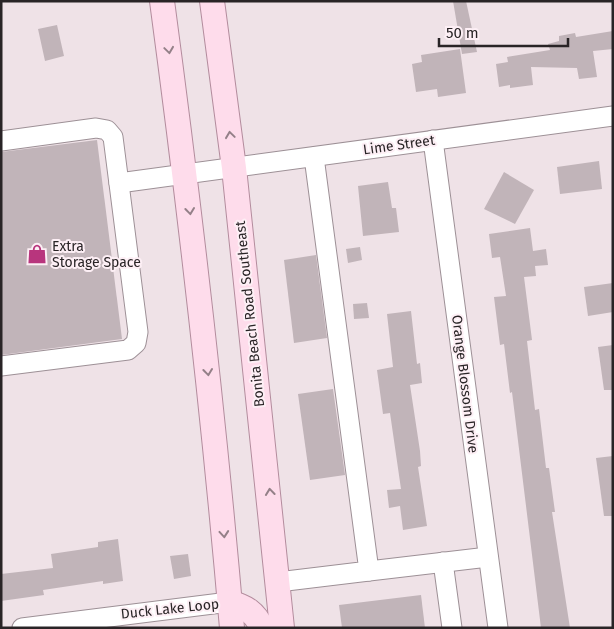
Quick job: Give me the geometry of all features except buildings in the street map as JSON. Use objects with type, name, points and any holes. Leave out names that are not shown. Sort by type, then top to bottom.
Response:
[{"type":"main road","points":[[162,1],[186,174],[216,441],[232,628]]},
{"type":"main road","name":"Bonita Beach Road Southeast","points":[[212,1],[234,168],[282,628]]},
{"type":"main road","points":[[229,602],[246,607],[258,618],[262,628]]},
{"type":"street","name":"Lime Street","points":[[119,183],[613,116]]},
{"type":"street","points":[[1,141],[101,128],[113,137],[138,332],[136,342],[128,350],[1,366]]},
{"type":"street","name":"Orange Blossom Drive","points":[[433,140],[498,628]]},
{"type":"street","points":[[314,157],[369,571]]},
{"type":"street","points":[[278,582],[488,557]]},
{"type":"street","points":[[443,562],[452,628]]},
{"type":"street","name":"Duck Lake Loop","points":[[22,628],[123,621],[229,602]]},
{"type":"place","name":"Extra Storage Space","points":[[37,254]]}]
